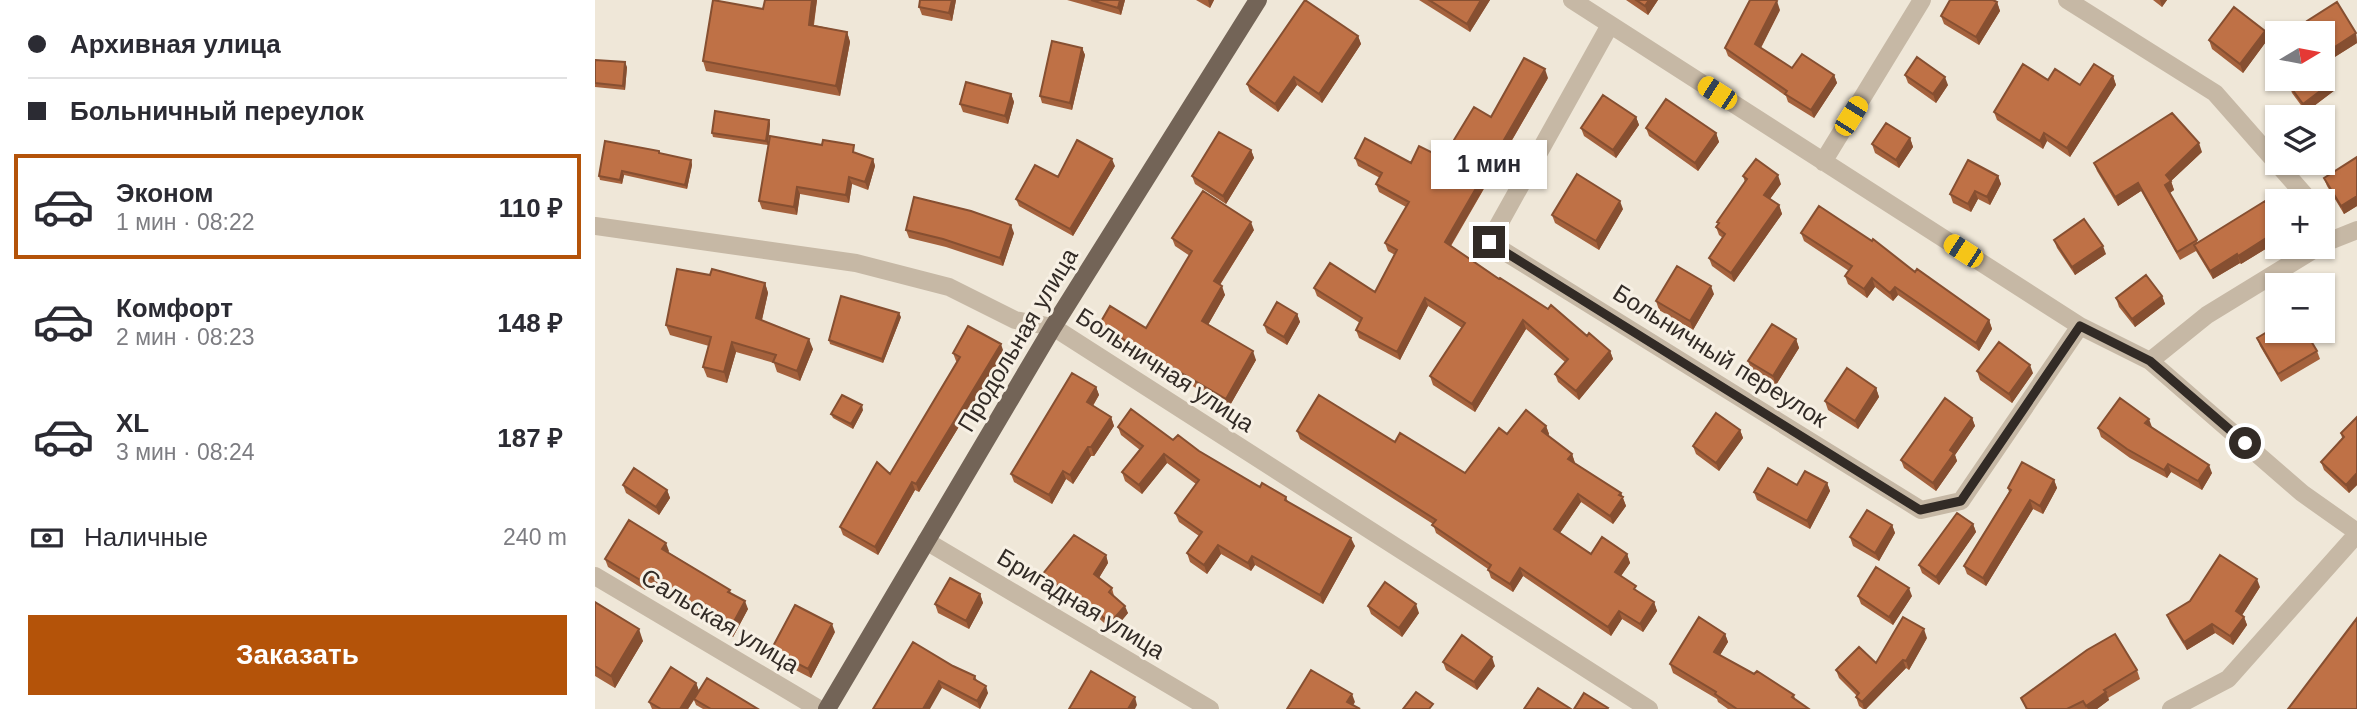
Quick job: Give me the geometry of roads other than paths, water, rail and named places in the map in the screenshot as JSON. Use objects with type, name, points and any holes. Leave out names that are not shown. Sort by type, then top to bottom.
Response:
[{"type":"main road","name":"Продольная улица","points":[[827,709],[1053,327],[1258,0]]},
{"type":"street","points":[[1572,0],[2080,326],[2150,361],[2302,493],[2357,533],[2228,679],[2171,709]]},
{"type":"street","points":[[1823,162],[1922,0]]},
{"type":"street","points":[[2067,0],[2215,93],[2299,189]]},
{"type":"street","name":"Больничный переулок","points":[[1610,25],[1489,242],[1920,510],[1961,501],[2080,326]]},
{"type":"street","name":"Больничная улица","points":[[595,226],[856,263],[949,287],[1015,320],[1053,327],[1649,709]]},
{"type":"street","points":[[2335,240],[2357,230]]},
{"type":"street","points":[[2150,361],[2207,315],[2299,259]]},
{"type":"street","name":"Бригадная улица","points":[[926,541],[1210,709]]},
{"type":"street","name":"Сальская улица","points":[[595,576],[819,709]]}]
